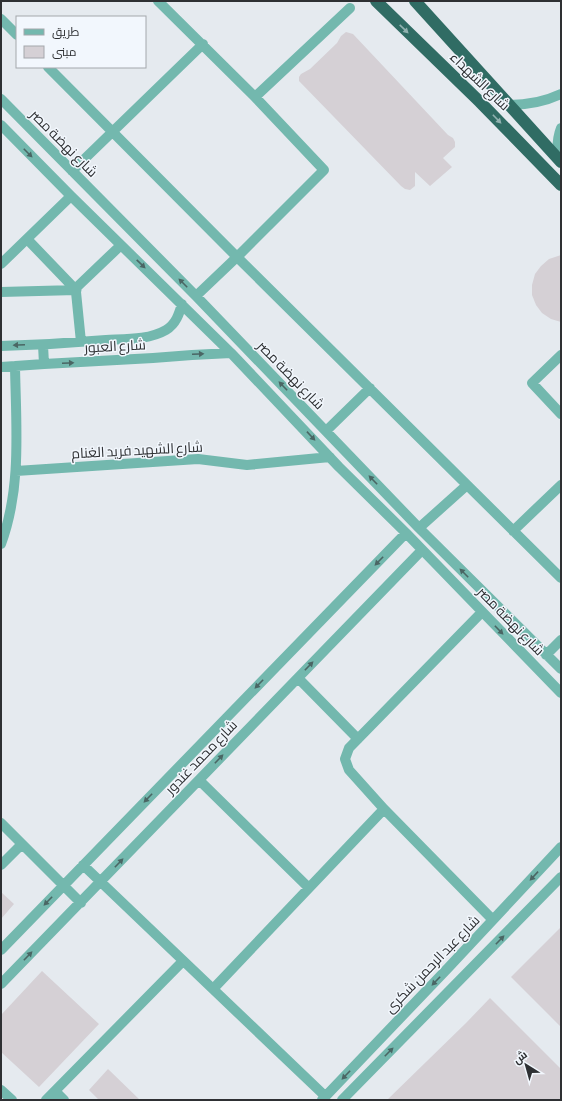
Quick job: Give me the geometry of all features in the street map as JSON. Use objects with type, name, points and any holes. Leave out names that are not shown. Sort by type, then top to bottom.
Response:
[{"type":"highway","name":"شارع الشهداء","points":[[376,1],[387,7],[561,185]]},
{"type":"highway","name":"شارع الشهداء","points":[[415,1],[559,160]]},
{"type":"street","points":[[158,1],[203,44],[324,170],[196,296]]},
{"type":"street","points":[[255,97],[350,8]]},
{"type":"street","points":[[1,19],[16,34]]},
{"type":"street","points":[[72,170],[203,44]]},
{"type":"street","points":[[49,68],[237,257],[561,578]]},
{"type":"street","points":[[509,105],[535,103],[561,94]]},
{"type":"street","name":"شارع نهضة مصر","points":[[1,99],[196,296],[419,528],[561,669]]},
{"type":"street","name":"شارع نهضة مصر","points":[[1,125],[231,353],[330,457],[561,693]]},
{"type":"street","points":[[559,160],[557,146],[561,128]]},
{"type":"street","points":[[1,264],[71,196]]},
{"type":"street","points":[[27,239],[76,290]]},
{"type":"street","points":[[81,342],[76,290],[80,283],[121,245]]},
{"type":"street","points":[[1,292],[76,290]]},
{"type":"street","name":"شارع العبور","points":[[1,346],[143,338],[165,331],[171,327],[176,321],[182,304]]},
{"type":"street","points":[[43,344],[44,364]]},
{"type":"street","name":"شارع العبور","points":[[1,367],[138,359],[192,354],[231,353]]},
{"type":"street","points":[[561,355],[532,383],[561,414]]},
{"type":"street","points":[[1,544],[9,519],[14,495],[16,471],[15,366]]},
{"type":"street","points":[[326,431],[370,388]]},
{"type":"street","name":"شارع الشهيد فريد الغنام","points":[[16,471],[198,459],[246,465],[330,457]]},
{"type":"street","points":[[419,528],[468,485]]},
{"type":"street","points":[[513,530],[561,485]]},
{"type":"street","name":"شارع محمد غندور","points":[[1,950],[406,533]]},
{"type":"street","name":"شارع محمد غندور","points":[[1,984],[422,550]]},
{"type":"street","points":[[482,612],[349,748],[345,759],[349,770],[384,809],[494,920]]},
{"type":"street","points":[[546,655],[561,640]]},
{"type":"street","points":[[298,678],[358,739]]},
{"type":"street","points":[[199,780],[309,888]]},
{"type":"street","points":[[213,989],[384,809]]},
{"type":"street","points":[[1,823],[81,903]]},
{"type":"street","points":[[1,865],[22,844]]},
{"type":"street","name":"شارع عبد الرحمن شكرى","points":[[323,1098],[494,920],[561,847]]},
{"type":"street","points":[[83,865],[213,989],[323,1098]]},
{"type":"street","points":[[342,1100],[561,877]]},
{"type":"street","points":[[470,945],[470,949],[475,955],[482,958]]},
{"type":"street","points":[[46,1100],[183,961]]},
{"type":"street","points":[[448,968],[459,971],[462,978]]},
{"type":"street","points":[[1,1090],[12,1100]]},
{"type":"street","points":[[55,1091],[64,1100]]},
{"type":"building","points":[[346,32],[353,34],[448,135],[453,138],[455,147],[443,158],[452,167],[430,186],[415,172],[415,186],[410,190],[401,186],[299,81],[301,74],[310,69],[337,43],[341,36]]},
{"type":"building","points":[[561,255],[561,322],[551,319],[542,313],[536,305],[532,295],[532,285],[535,274],[541,266],[549,259]]},
{"type":"building","points":[[1,892],[14,904],[1,919]]},
{"type":"building","points":[[561,927],[561,1027],[511,977]]},
{"type":"building","points":[[42,971],[99,1024],[39,1087],[1,1052],[1,1015]]},
{"type":"building","points":[[490,998],[561,1069],[561,1100],[387,1100],[466,1023]]},
{"type":"building","points":[[108,1069],[140,1100],[99,1100],[89,1090]]}]
